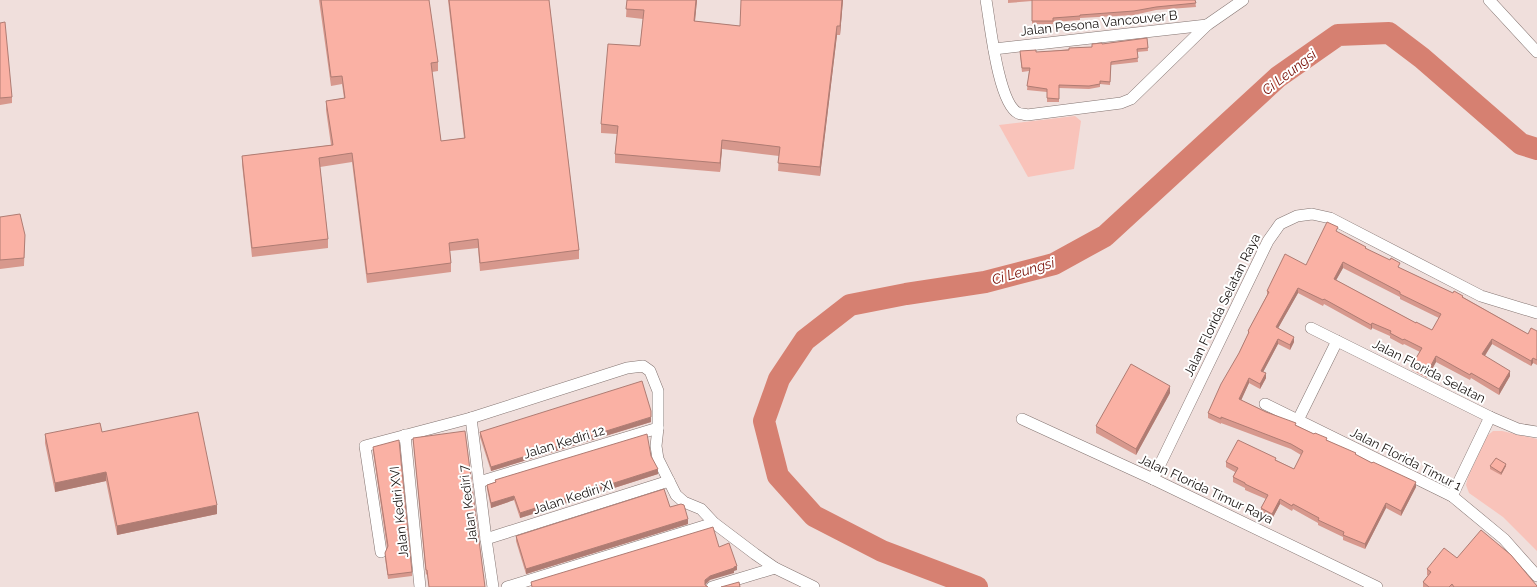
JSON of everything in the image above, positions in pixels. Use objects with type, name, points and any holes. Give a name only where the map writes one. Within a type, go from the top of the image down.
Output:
[{"type":"street","name":"Jalan Pesona Vancouver B","points":[[986,0],[1000,80],[1009,103],[1017,113],[1027,115],[1121,103],[1131,99],[1207,25],[1243,0]]},
{"type":"street","points":[[1489,0],[1537,52]]},
{"type":"street","name":"Jalan Pesona Vancouver B","points":[[994,49],[1207,25]]},
{"type":"street","name":"Jalan Florida Selatan Raya","points":[[1153,479],[1268,241],[1280,224],[1296,216],[1312,214],[1330,218],[1481,296],[1537,314]]},
{"type":"street","name":"Jalan Florida Selatan","points":[[1311,328],[1490,417],[1518,429],[1537,432]]},
{"type":"street","points":[[1298,420],[1337,341]]},
{"type":"street","points":[[381,552],[365,446],[471,418],[627,368],[643,366],[650,371],[658,391],[658,428],[656,446],[658,459],[676,495],[684,502],[701,509],[714,523],[775,568],[814,587]]},
{"type":"street","name":"Jalan Florida Timur 1","points":[[1265,404],[1452,496],[1504,539],[1537,576]]},
{"type":"street","points":[[1452,496],[1490,417]]},
{"type":"street","name":"Jalan Kediri 7","points":[[471,418],[486,539],[494,587]]},
{"type":"street","name":"Jalan Florida Timur Raya","points":[[1022,419],[1153,479],[1377,587]]},
{"type":"street","name":"Jalan Kediri 12","points":[[479,482],[658,428]]},
{"type":"street","name":"Jalan Kediri XVI","points":[[405,435],[420,587]]},
{"type":"street","name":"Jalan Kediri XI","points":[[486,539],[670,481]]},
{"type":"street","points":[[507,587],[714,523]]},
{"type":"street","points":[[712,587],[775,568]]},
{"type":"shaded area","points":[[1075,116],[1081,121],[1074,169],[1028,177],[999,125]]},
{"type":"shaded area","points":[[1493,431],[1502,431],[1537,439],[1537,551],[1503,517],[1469,493],[1466,485],[1468,477],[1487,436]]},
{"type":"building","points":[[321,0],[429,0],[438,62],[431,63],[441,141],[465,138],[449,0],[549,0],[579,250],[480,263],[478,239],[449,243],[451,263],[367,274],[352,153],[319,158],[328,239],[252,248],[242,156],[333,145],[326,101],[345,98],[342,76],[331,77]]},
{"type":"building","points":[[627,0],[696,0],[694,21],[740,26],[741,0],[842,0],[840,26],[837,26],[820,167],[778,163],[780,147],[722,140],[720,163],[615,154],[618,126],[601,124],[608,44],[640,46],[644,10],[626,9]]},
{"type":"building","points":[[1032,0],[1195,0],[1196,3],[1134,11],[1053,18],[1053,21],[1032,21]]},
{"type":"building","points":[[5,22],[12,97],[0,98],[0,23]]},
{"type":"building","points":[[1147,38],[1148,48],[1137,49],[1138,58],[1111,62],[1110,82],[1100,81],[1100,84],[1089,86],[1059,85],[1059,99],[1047,98],[1047,89],[1027,86],[1030,68],[1022,68],[1020,51],[1036,50],[1036,52],[1069,50],[1069,48],[1092,47],[1092,44]]},
{"type":"building","points":[[20,214],[25,235],[24,258],[0,260],[0,217]]},
{"type":"building","points":[[1327,222],[1338,227],[1336,231],[1366,247],[1365,248],[1400,263],[1398,267],[1453,293],[1454,291],[1528,334],[1531,328],[1537,331],[1537,360],[1533,358],[1531,361],[1492,339],[1482,354],[1510,371],[1499,389],[1436,356],[1427,373],[1412,365],[1422,348],[1390,333],[1391,331],[1372,323],[1371,325],[1324,299],[1323,300],[1298,288],[1276,327],[1294,337],[1290,345],[1278,339],[1261,371],[1266,373],[1260,384],[1249,378],[1239,399],[1266,412],[1296,423],[1295,425],[1327,438],[1326,440],[1356,453],[1355,454],[1372,463],[1373,462],[1416,482],[1401,511],[1386,503],[1365,544],[1343,535],[1344,532],[1318,520],[1319,518],[1293,504],[1292,506],[1280,499],[1272,514],[1261,508],[1268,495],[1233,477],[1238,468],[1226,462],[1238,440],[1276,458],[1275,460],[1294,469],[1303,451],[1291,444],[1208,413],[1221,384],[1239,353],[1249,332],[1248,331],[1269,292],[1267,291],[1285,254],[1306,265]],"holes":[[[1343,262],[1400,292],[1400,294],[1441,314],[1432,330],[1334,279]]]},
{"type":"building","points":[[1131,364],[1170,386],[1136,449],[1096,426]]},
{"type":"building","points":[[642,381],[651,411],[651,417],[491,467],[480,432]]},
{"type":"building","points":[[198,412],[217,505],[117,526],[106,472],[55,483],[45,434],[100,423],[102,432]]},
{"type":"building","points":[[465,431],[485,587],[429,587],[413,438]]},
{"type":"building","points":[[647,434],[651,456],[658,469],[520,513],[514,496],[491,503],[487,485],[496,482],[495,480]]},
{"type":"building","points":[[399,440],[412,572],[388,575],[385,553],[388,546],[373,447]]},
{"type":"building","points":[[1496,458],[1506,464],[1501,473],[1490,466]]},
{"type":"building","points":[[664,489],[670,507],[681,504],[684,505],[688,519],[526,569],[516,536]]},
{"type":"building","points":[[713,527],[719,547],[729,543],[737,566],[710,576],[705,580],[705,585],[708,587],[532,587],[531,582]]},
{"type":"building","points":[[1481,530],[1511,555],[1537,587],[1454,587],[1452,584],[1449,587],[1429,587],[1423,582],[1431,572],[1427,569],[1444,548],[1457,558]]},
{"type":"building","points":[[739,582],[740,587],[721,587]]},
{"type":"waterway","name":"Ci Leungsi","points":[[977,587],[882,551],[814,516],[778,476],[764,421],[779,379],[805,340],[850,305],[906,294],[985,282],[1054,264],[1105,236],[1278,77],[1338,35],[1389,33],[1422,58],[1521,144],[1537,149]]}]
